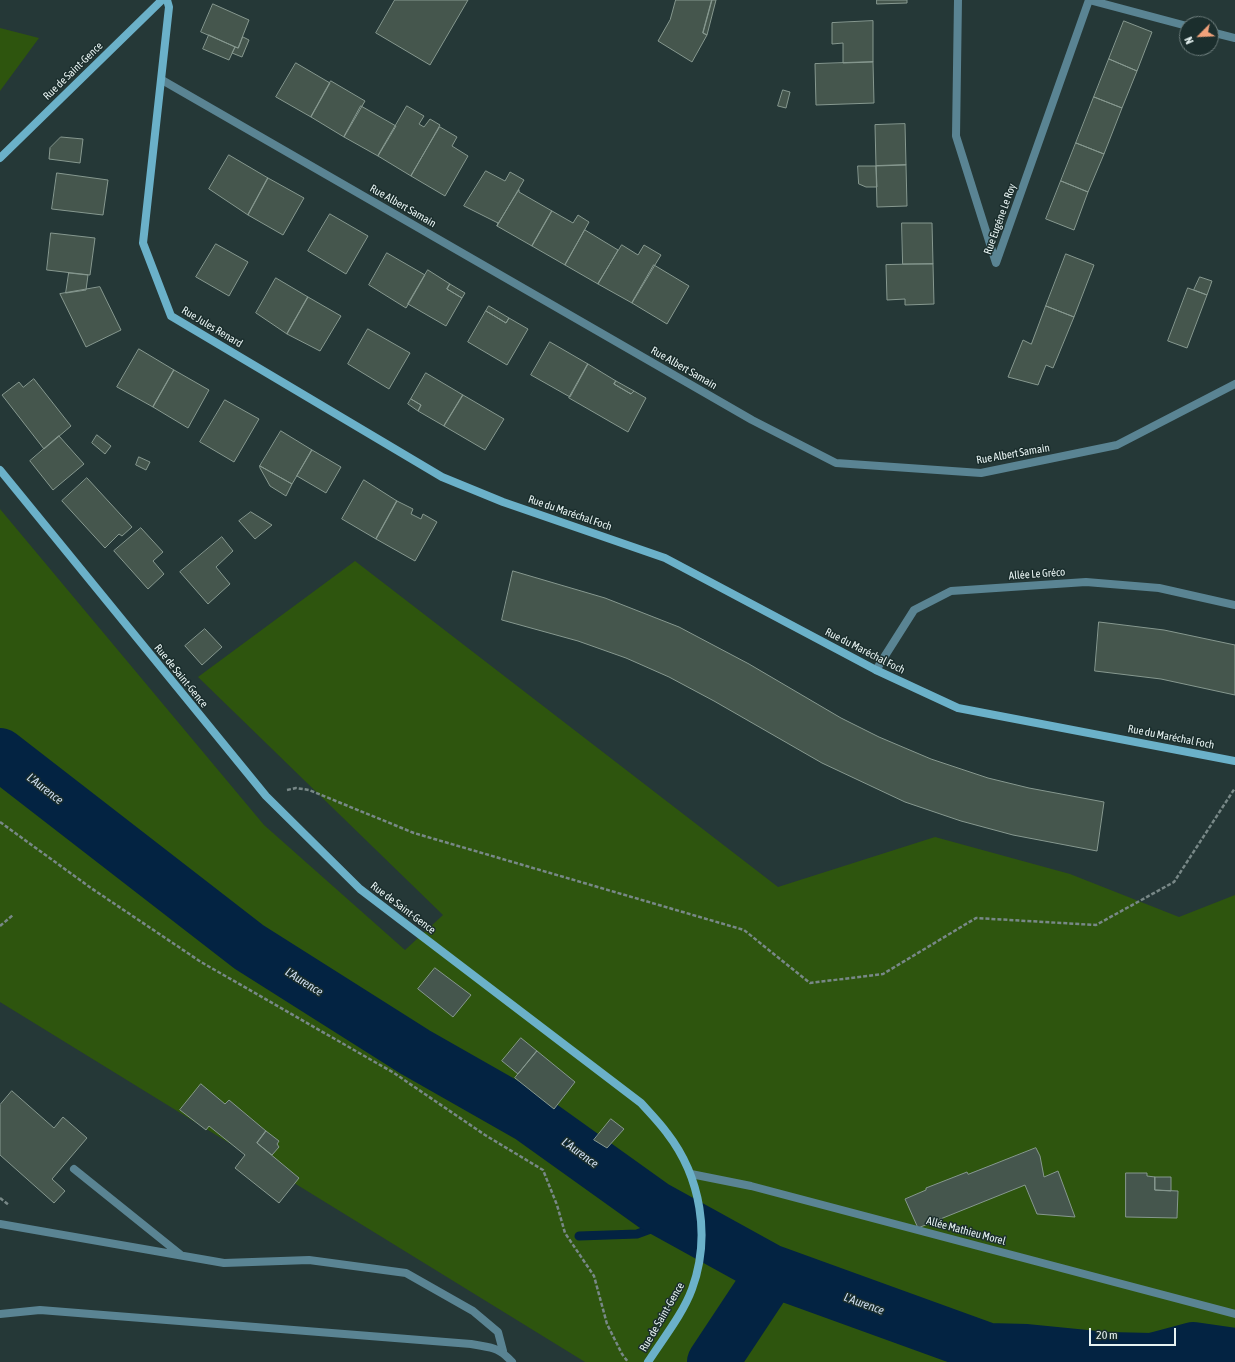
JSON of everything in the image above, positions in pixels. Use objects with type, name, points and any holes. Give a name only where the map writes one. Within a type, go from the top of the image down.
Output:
[{"type":"street","name":"Rue de Saint-Gence","points":[[0,158],[162,0]]},
{"type":"street","name":"Rue Jules Renard","points":[[168,0],[169,7],[162,80],[143,243],[171,316],[442,476],[503,502]]},
{"type":"street","name":"Rue Eugéne Le Roy","points":[[958,0],[956,136],[996,263],[1089,0],[1179,24]]},
{"type":"street","points":[[1219,34],[1235,38]]},
{"type":"street","name":"Rue Albert Samain","points":[[162,80],[752,420],[836,463],[981,473],[1116,445],[1235,384]]},
{"type":"street","name":"Rue de Saint-Gence","points":[[0,470],[266,796],[360,889],[641,1103],[667,1133],[679,1151],[691,1174],[699,1206],[703,1236],[700,1261],[692,1290],[673,1324],[648,1362]]},
{"type":"street","name":"Rue du Maréchal Foch","points":[[503,502],[665,558],[876,670],[958,708],[1235,761]]},
{"type":"street","name":"Allée Le Gréco","points":[[876,670],[914,610],[951,591],[1086,582],[1159,588],[1235,605]]},
{"type":"street","points":[[74,1169],[182,1256]]},
{"type":"street","name":"Allée Mathieu Morel","points":[[691,1174],[751,1186],[1235,1314]]},
{"type":"street","points":[[0,1224],[224,1263],[309,1260],[406,1273],[478,1315],[498,1332],[503,1352]]},
{"type":"street","points":[[0,1314],[40,1310],[234,1324],[471,1344],[494,1348],[503,1352],[512,1362]]},
{"type":"path","points":[[266,796],[296,788],[309,790],[414,833],[744,930],[810,984],[883,974],[976,918],[1096,925],[1174,882],[1235,788]]},
{"type":"path","points":[[0,822],[91,888],[201,962],[394,1074],[485,1135],[544,1170],[566,1233],[594,1276],[607,1324],[622,1354],[628,1362]]},
{"type":"path","points":[[0,926],[13,915]]},
{"type":"green space","points":[[0,28],[39,38],[0,91]]},
{"type":"green space","points":[[0,509],[264,825],[405,950],[443,915],[198,677],[355,561],[778,887],[935,837],[1070,874],[1179,917],[1235,895],[1235,1362],[585,1362],[0,1002]]},
{"type":"building","points":[[395,0],[468,0],[430,65],[376,33]]},
{"type":"building","points":[[676,0],[712,0],[703,33],[707,35],[692,62],[658,41],[670,20]]},
{"type":"building","points":[[712,0],[716,0],[707,35],[703,33]]},
{"type":"building","points":[[877,0],[907,0],[907,3],[877,4]]},
{"type":"building","points":[[213,4],[249,20],[238,48],[201,32]]},
{"type":"building","points":[[873,21],[873,62],[843,63],[843,43],[832,44],[832,23]]},
{"type":"building","points":[[1124,21],[1152,32],[1137,71],[1109,59]]},
{"type":"building","points":[[209,35],[235,47],[229,60],[203,49]]},
{"type":"building","points":[[243,37],[249,40],[242,57],[232,53],[235,47],[238,48]]},
{"type":"building","points":[[1109,59],[1137,71],[1122,108],[1094,97]]},
{"type":"building","points":[[873,62],[874,103],[816,105],[815,64]]},
{"type":"building","points":[[296,63],[330,83],[311,117],[276,97]]},
{"type":"building","points":[[331,81],[365,101],[344,137],[311,117]]},
{"type":"building","points":[[783,90],[790,92],[786,108],[778,106]]},
{"type":"building","points":[[1094,97],[1122,108],[1104,154],[1076,143]]},
{"type":"building","points":[[361,106],[396,126],[378,156],[344,137]]},
{"type":"building","points":[[407,106],[424,116],[419,124],[424,127],[430,119],[440,125],[411,176],[378,156]]},
{"type":"building","points":[[905,124],[906,165],[876,166],[875,125]]},
{"type":"building","points":[[440,127],[457,137],[452,146],[468,156],[445,196],[411,176]]},
{"type":"building","points":[[61,137],[83,139],[80,163],[49,159],[50,148]]},
{"type":"building","points":[[1076,143],[1104,154],[1088,192],[1061,181]]},
{"type":"building","points":[[229,155],[268,178],[248,215],[209,189]]},
{"type":"building","points":[[906,165],[907,206],[877,207],[876,166]]},
{"type":"building","points":[[858,166],[876,166],[877,187],[866,187],[859,184]]},
{"type":"building","points":[[486,171],[505,181],[510,172],[524,180],[497,226],[498,223],[464,206]]},
{"type":"building","points":[[57,173],[108,180],[103,215],[52,209]]},
{"type":"building","points":[[268,178],[304,198],[283,235],[248,215]]},
{"type":"building","points":[[1061,181],[1088,192],[1074,230],[1046,219]]},
{"type":"building","points":[[519,190],[519,192],[552,211],[532,246],[497,226]]},
{"type":"building","points":[[552,211],[573,223],[578,215],[589,222],[565,265],[532,246]]},
{"type":"building","points":[[330,214],[368,236],[346,274],[308,251]]},
{"type":"building","points":[[902,223],[932,223],[933,264],[903,264]]},
{"type":"building","points":[[585,230],[618,250],[598,284],[565,265]]},
{"type":"building","points":[[51,233],[95,238],[90,275],[47,270]]},
{"type":"building","points":[[216,244],[248,262],[229,296],[196,277]]},
{"type":"building","points":[[622,245],[638,255],[644,245],[661,255],[632,303],[598,284]]},
{"type":"building","points":[[387,253],[425,275],[406,308],[369,285]]},
{"type":"building","points":[[1066,254],[1094,265],[1074,317],[1046,306]]},
{"type":"building","points":[[933,264],[934,304],[905,305],[905,299],[887,300],[886,265]]},
{"type":"building","points":[[654,265],[689,286],[667,324],[632,303]]},
{"type":"building","points":[[428,270],[450,284],[447,289],[462,298],[446,326],[408,304]]},
{"type":"building","points":[[69,273],[88,275],[86,290],[66,293]]},
{"type":"building","points":[[1200,277],[1212,281],[1207,295],[1194,290]]},
{"type":"building","points":[[276,278],[308,297],[287,334],[256,313]]},
{"type":"building","points":[[450,284],[465,293],[462,298],[447,289]]},
{"type":"building","points":[[100,287],[121,330],[86,347],[60,294]]},
{"type":"building","points":[[1188,288],[1207,295],[1187,348],[1168,341]]},
{"type":"building","points":[[308,297],[341,316],[320,351],[287,334]]},
{"type":"building","points":[[489,306],[509,318],[506,323],[486,311]]},
{"type":"building","points":[[1046,306],[1074,317],[1053,368],[1046,365],[1038,385],[1008,377],[1023,340],[1031,344]]},
{"type":"building","points":[[486,311],[506,323],[509,318],[528,329],[507,365],[468,342]]},
{"type":"building","points":[[368,329],[410,353],[389,389],[348,364]]},
{"type":"building","points":[[550,342],[588,364],[570,397],[531,375]]},
{"type":"building","points":[[139,349],[174,370],[153,407],[117,387]]},
{"type":"building","points":[[588,364],[616,381],[614,384],[631,394],[634,391],[646,398],[628,432],[569,398]]},
{"type":"building","points":[[174,370],[209,390],[188,428],[153,407]]},
{"type":"building","points":[[426,373],[463,395],[444,426],[418,411],[421,405],[411,399]]},
{"type":"building","points":[[34,379],[71,426],[44,449],[2,395],[19,382],[23,387]]},
{"type":"building","points":[[616,381],[634,391],[631,394],[614,384]]},
{"type":"building","points":[[463,395],[504,419],[485,450],[444,426]]},
{"type":"building","points":[[411,399],[421,405],[418,411],[408,404]]},
{"type":"building","points":[[225,400],[259,419],[234,462],[200,442]]},
{"type":"building","points":[[281,431],[312,450],[292,484],[260,466]]},
{"type":"building","points":[[97,435],[111,446],[105,454],[92,443]]},
{"type":"building","points":[[59,436],[84,464],[53,490],[30,461]]},
{"type":"building","points":[[312,450],[341,467],[326,493],[297,476]]},
{"type":"building","points":[[139,457],[150,462],[146,470],[136,465]]},
{"type":"building","points":[[260,466],[292,484],[286,496],[270,486]]},
{"type":"building","points":[[87,478],[132,527],[122,536],[119,534],[105,548],[62,501]]},
{"type":"building","points":[[364,480],[397,501],[376,539],[342,519]]},
{"type":"building","points":[[397,501],[413,509],[411,514],[421,519],[423,514],[437,522],[415,561],[376,539]]},
{"type":"building","points":[[251,512],[272,525],[255,539],[239,521]]},
{"type":"building","points":[[141,528],[163,552],[153,561],[164,574],[148,589],[114,551]]},
{"type":"building","points":[[222,537],[233,551],[216,567],[230,584],[208,604],[180,572]]},
{"type":"building","points":[[513,571],[605,598],[679,627],[749,664],[841,718],[879,737],[931,759],[988,778],[1029,788],[1104,802],[1097,851],[1013,835],[961,821],[905,802],[822,763],[669,677],[626,658],[578,641],[502,620]]},
{"type":"building","points":[[1099,622],[1164,630],[1235,645],[1235,695],[1161,679],[1095,671]]},
{"type":"building","points":[[205,629],[222,647],[202,665],[185,646]]},
{"type":"building","points":[[435,968],[471,995],[453,1017],[418,989]]},
{"type":"building","points":[[521,1038],[537,1051],[518,1074],[502,1061]]},
{"type":"building","points":[[537,1051],[575,1082],[554,1109],[515,1078]]},
{"type":"building","points":[[201,1084],[225,1104],[229,1100],[266,1131],[257,1143],[299,1178],[279,1203],[235,1168],[245,1155],[209,1126],[206,1130],[180,1110]]},
{"type":"building","points":[[12,1091],[54,1128],[63,1117],[87,1138],[52,1179],[65,1191],[54,1203],[0,1155],[0,1105]]},
{"type":"building","points":[[611,1119],[624,1129],[607,1148],[594,1140]]},
{"type":"building","points":[[266,1131],[279,1141],[277,1144],[279,1147],[272,1155],[257,1143]]},
{"type":"building","points":[[1036,1148],[1040,1156],[1044,1177],[1058,1171],[1075,1217],[1037,1214],[1025,1185],[918,1228],[905,1199],[926,1190],[926,1188],[967,1172],[968,1174]]},
{"type":"building","points":[[1126,1173],[1147,1173],[1147,1176],[1155,1177],[1155,1190],[1178,1191],[1177,1218],[1126,1217]]},
{"type":"building","points":[[1155,1177],[1171,1177],[1171,1191],[1155,1190]]},
{"type":"waterway","name":"L'Aurence","points":[[0,754],[249,947],[415,1052],[531,1118],[654,1206],[770,1270],[988,1349],[1027,1350],[1108,1358],[1152,1359],[1193,1348],[1235,1354]]},
{"type":"waterway","points":[[579,1236],[637,1234],[678,1219]]},
{"type":"waterway","points":[[713,1362],[762,1288],[770,1270]]}]
